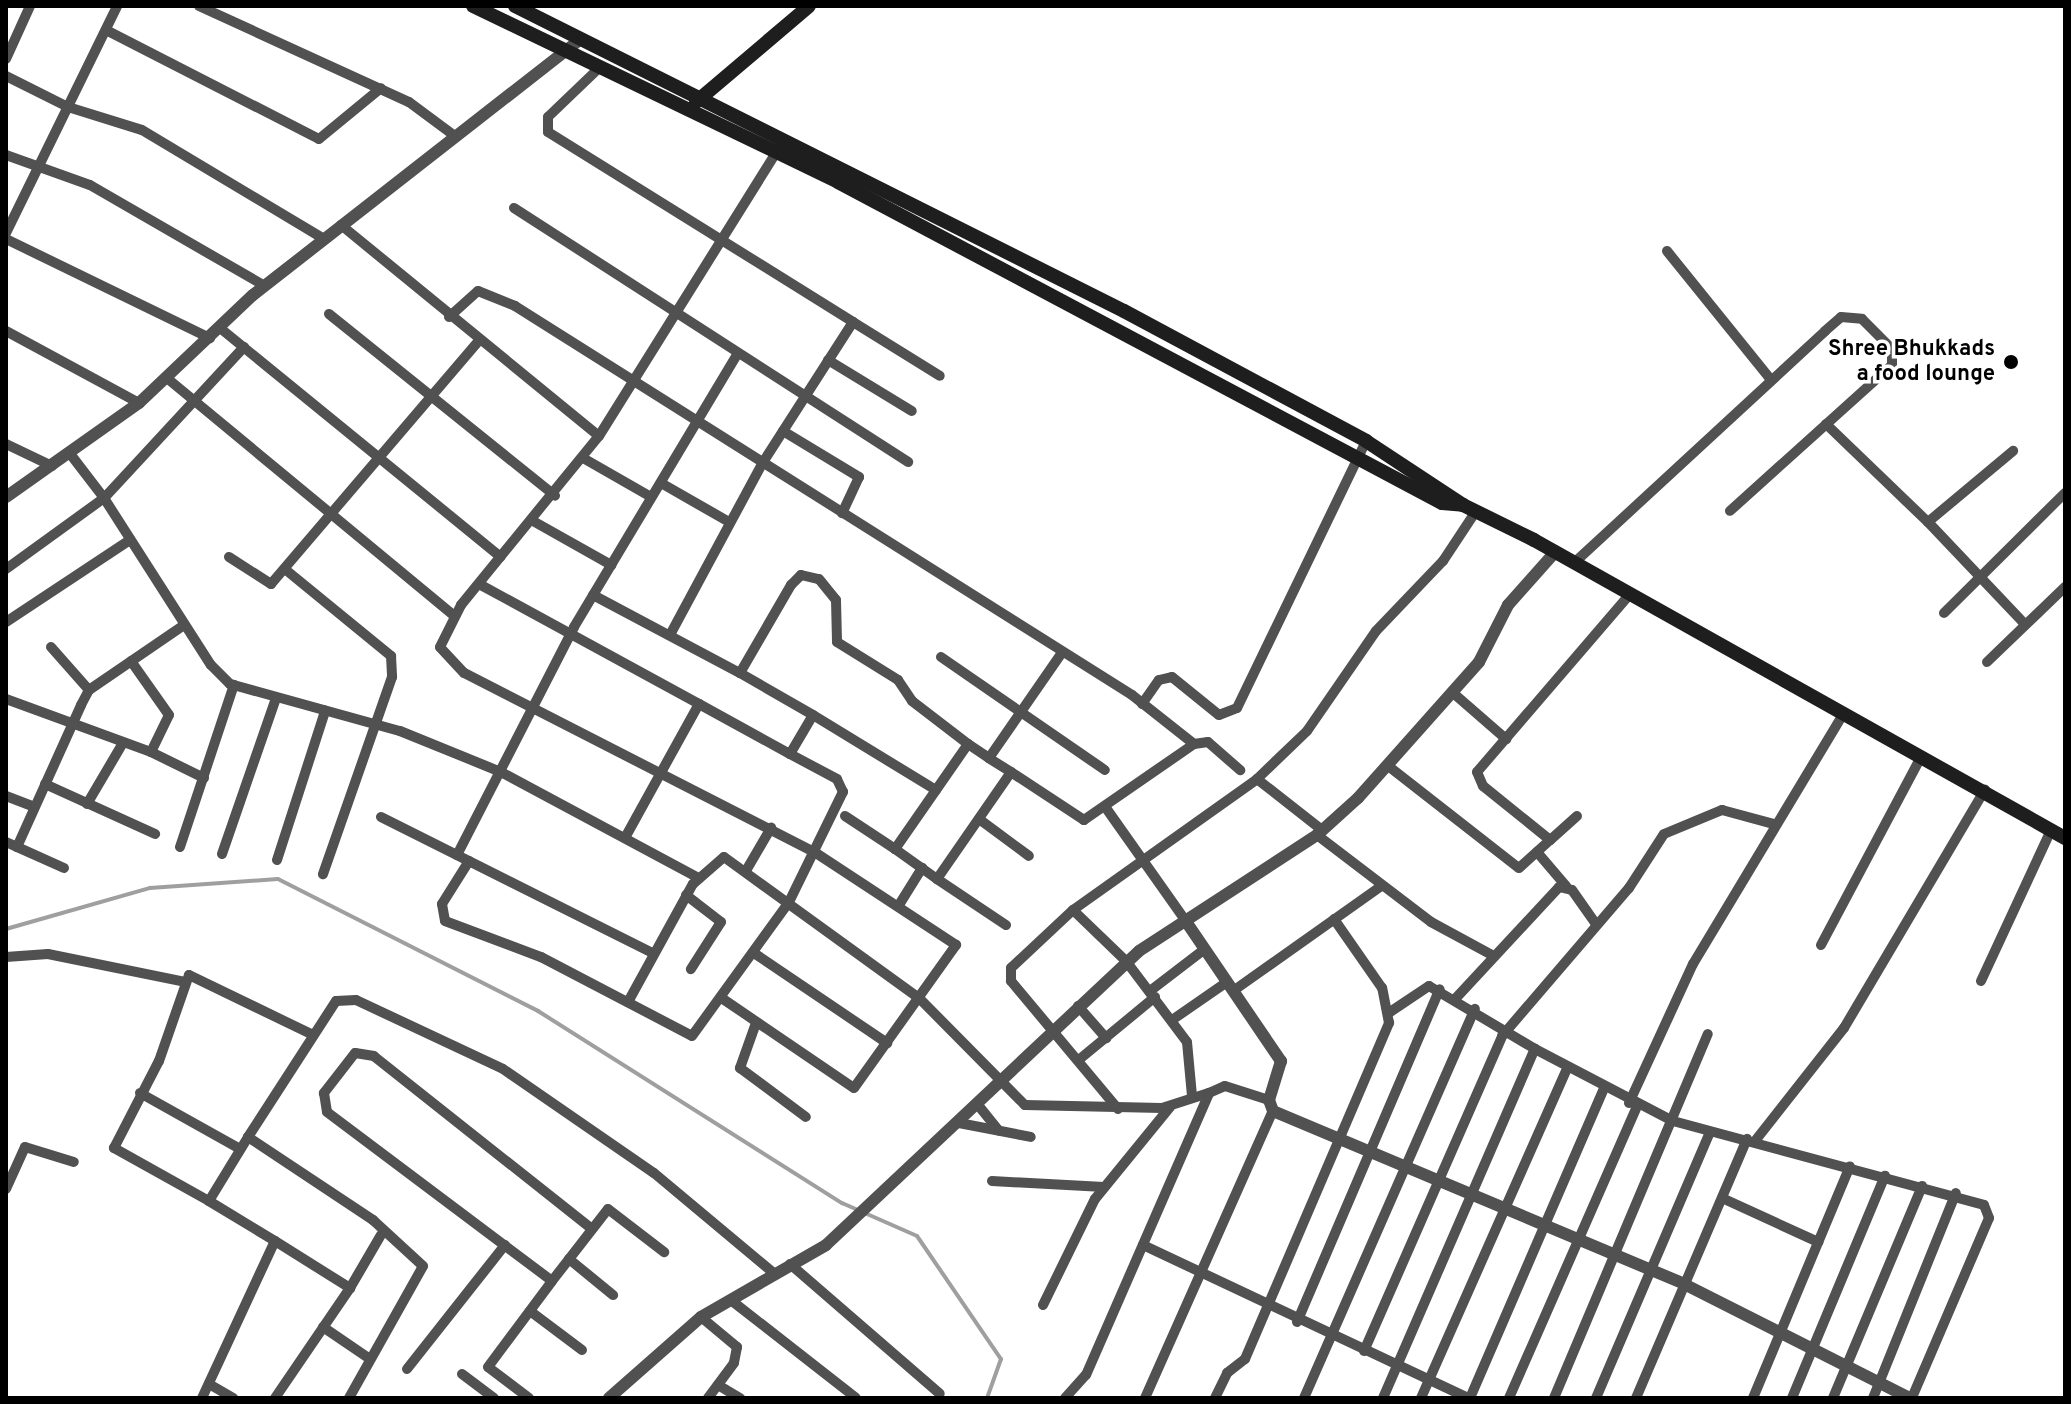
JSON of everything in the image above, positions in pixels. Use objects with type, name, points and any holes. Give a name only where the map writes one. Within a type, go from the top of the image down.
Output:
[{"type":"main road","points":[[473,6],[598,69],[777,151],[1359,455],[1442,503],[1470,508]]},
{"type":"main road","points":[[515,6],[579,40],[785,137],[1366,441],[1470,508],[1575,562],[1920,759],[1985,790],[2065,838]]},
{"type":"main road","points":[[686,109],[809,6]]},
{"type":"street","points":[[6,59],[30,6]]},
{"type":"street","points":[[117,6],[6,236],[210,338]]},
{"type":"street","points":[[199,6],[381,88],[455,136]]},
{"type":"street","points":[[106,30],[319,139],[381,88]]},
{"type":"street","points":[[6,497],[71,455],[139,403],[265,286],[579,40]]},
{"type":"street","points":[[598,69],[544,128],[722,243],[940,376]]},
{"type":"street","points":[[6,76],[68,107],[142,130],[324,239]]},
{"type":"street","points":[[723,999],[848,1088],[887,1043],[956,945],[816,853],[665,771],[535,708],[443,658],[442,636],[453,615],[555,496],[599,436],[678,315],[785,137]]},
{"type":"street","points":[[6,155],[90,185],[265,286]]},
{"type":"street","points":[[514,208],[908,462]]},
{"type":"street","points":[[341,225],[478,342],[599,436]]},
{"type":"street","points":[[1667,251],[1771,380]]},
{"type":"street","points":[[449,317],[470,293],[493,295],[1142,704],[1194,744]]},
{"type":"street","points":[[329,314],[555,496]]},
{"type":"street","points":[[1575,562],[1841,317],[1862,319],[1895,357],[1730,511]]},
{"type":"street","points":[[670,635],[762,464],[853,322]]},
{"type":"street","points":[[220,328],[501,557]]},
{"type":"street","points":[[6,331],[139,403]]},
{"type":"street","points":[[229,557],[265,585],[286,570],[382,460],[478,342]]},
{"type":"street","points":[[6,569],[104,498],[200,402],[244,347]]},
{"type":"street","points":[[457,855],[571,634],[738,353]]},
{"type":"street","points":[[828,360],[912,411]]},
{"type":"street","points":[[168,379],[200,402],[453,615]]},
{"type":"street","points":[[1826,424],[1928,522],[2024,623]]},
{"type":"street","points":[[783,431],[859,477],[842,513]]},
{"type":"street","points":[[1142,704],[1159,680],[1172,677],[1219,715],[1237,708],[1366,441]]},
{"type":"street","points":[[6,444],[52,466]]},
{"type":"street","points":[[1928,522],[2013,451]]},
{"type":"street","points":[[71,455],[104,498],[184,625],[234,685],[373,724],[501,772],[626,836],[699,878]]},
{"type":"street","points":[[583,458],[651,497]]},
{"type":"street","points":[[661,483],[729,522]]},
{"type":"street","points":[[1944,613],[2065,493]]},
{"type":"street","points":[[1118,1109],[1081,1058],[1009,975],[1073,910],[1257,779],[1307,731],[1376,631],[1443,561],[1470,508]]},
{"type":"street","points":[[533,521],[611,565]]},
{"type":"street","points":[[6,622],[130,540]]},
{"type":"street","points":[[609,1398],[701,1317],[826,1245],[927,1155],[1126,961],[1319,832],[1387,765],[1479,662],[1508,605],[1555,552]]},
{"type":"street","points":[[286,570],[391,656],[392,677],[323,874]]},
{"type":"street","points":[[740,673],[783,595],[809,575],[836,600],[837,642],[898,680],[912,701],[1074,818],[1106,808],[1194,744],[1208,742],[1240,770]]},
{"type":"street","points":[[469,861],[442,904],[445,921],[541,957],[692,1036],[723,999],[789,902],[816,853],[843,792],[837,779],[479,584]]},
{"type":"street","points":[[1987,662],[2024,623],[2065,587]]},
{"type":"street","points":[[1550,840],[1479,779],[1506,739],[1630,594]]},
{"type":"street","points":[[593,595],[740,673],[936,790]]},
{"type":"street","points":[[17,847],[89,690],[184,625]]},
{"type":"street","points":[[51,647],[89,690]]},
{"type":"street","points":[[989,758],[1061,654]]},
{"type":"street","points":[[941,657],[1105,770]]},
{"type":"street","points":[[131,661],[169,715],[151,752]]},
{"type":"street","points":[[180,847],[234,685]]},
{"type":"street","points":[[1452,692],[1506,739]]},
{"type":"street","points":[[222,854],[276,698]]},
{"type":"street","points":[[6,699],[151,752],[204,778]]},
{"type":"street","points":[[626,836],[665,771],[699,704]]},
{"type":"street","points":[[277,860],[325,711]]},
{"type":"street","points":[[1509,1398],[1578,1243],[1693,964],[1774,824],[1843,714]]},
{"type":"street","points":[[790,754],[813,715]]},
{"type":"street","points":[[87,804],[123,743]]},
{"type":"street","points":[[895,849],[968,744]]},
{"type":"street","points":[[1821,945],[1920,759]]},
{"type":"street","points":[[1387,765],[1519,868],[1577,816]]},
{"type":"street","points":[[937,879],[1011,772]]},
{"type":"street","points":[[1257,779],[1380,887],[1492,955]]},
{"type":"street","points":[[45,784],[155,834]]},
{"type":"street","points":[[1636,1398],[1722,1198],[1751,1140],[1844,1028],[1985,790]]},
{"type":"street","points":[[6,796],[34,807]]},
{"type":"street","points":[[1106,808],[1281,1061],[1271,1106],[1198,1269],[1145,1398]]},
{"type":"street","points":[[1364,1351],[1438,1180],[1508,1030],[1596,924],[1664,834],[1684,821],[1730,810],[1774,824]]},
{"type":"street","points":[[845,816],[1006,925]]},
{"type":"street","points":[[381,817],[653,953]]},
{"type":"street","points":[[979,819],[1029,856]]},
{"type":"street","points":[[747,869],[771,828]]},
{"type":"street","points":[[1981,981],[2051,830]]},
{"type":"street","points":[[6,842],[64,868]]},
{"type":"street","points":[[1537,852],[1596,924]]},
{"type":"street","points":[[628,1002],[686,895],[699,878],[724,857],[747,869],[920,999],[1001,1082],[1035,1109],[1170,1107]]},
{"type":"street","points":[[899,905],[922,868]]},
{"type":"street","points":[[1456,998],[1492,955],[1566,886]]},
{"type":"street","points":[[1172,1020],[1230,986],[1380,887]]},
{"type":"street","points":[[686,895],[721,922],[691,969]]},
{"type":"street","points":[[1073,910],[1126,961],[1172,1020],[1190,1051],[1192,1096]]},
{"type":"street","points":[[1334,919],[1390,1012]]},
{"type":"street","points":[[1081,1058],[1205,949]]},
{"type":"street","points":[[754,953],[887,1043]]},
{"type":"street","points":[[6,957],[48,954],[186,982]]},
{"type":"street","points":[[313,1035],[189,975],[114,1148],[209,1201],[350,1288]]},
{"type":"street","points":[[1043,1305],[1104,1187],[1170,1107],[1192,1096],[1225,1086],[1339,1135],[1371,1149],[1543,1229],[1684,1284],[1848,1363],[1911,1398],[1989,1218],[1984,1205],[1956,1193],[1710,1132],[1633,1105],[1535,1049],[1456,998],[1440,989],[1421,985],[1390,1012],[1339,1135],[1267,1305],[1245,1359],[1227,1373],[1215,1398]]},
{"type":"street","points":[[1297,1322],[1440,989]]},
{"type":"street","points":[[209,1201],[336,1001],[356,1000],[503,1069],[654,1173],[775,1274]]},
{"type":"street","points":[[1078,1006],[1106,1038]]},
{"type":"street","points":[[1304,1398],[1475,1009]]},
{"type":"street","points":[[756,1023],[740,1068],[806,1117]]},
{"type":"street","points":[[1554,1398],[1708,1034]]},
{"type":"street","points":[[1383,1398],[1535,1049]]},
{"type":"street","points":[[552,1281],[327,1112],[324,1093],[355,1053],[374,1056],[592,1229]]},
{"type":"street","points":[[1421,1398],[1567,1068]]},
{"type":"street","points":[[1143,1245],[1198,1269],[1297,1322],[1469,1398],[1603,1090]]},
{"type":"street","points":[[140,1093],[240,1149]]},
{"type":"street","points":[[1065,1398],[1086,1375],[1209,1093]]},
{"type":"street","points":[[978,1105],[999,1131]]},
{"type":"street","points":[[959,1123],[1031,1137]]},
{"type":"street","points":[[1596,1398],[1710,1132]]},
{"type":"street","points":[[248,1137],[373,1220],[381,1235],[423,1266],[349,1398]]},
{"type":"street","points":[[8,1181],[31,1145],[74,1162]]},
{"type":"street","points":[[1753,1398],[1850,1166]]},
{"type":"street","points":[[1792,1398],[1885,1176]]},
{"type":"street","points":[[992,1181],[1104,1187]]},
{"type":"street","points":[[1833,1398],[1922,1186]]},
{"type":"street","points":[[1873,1398],[1956,1193]]},
{"type":"street","points":[[1722,1198],[1818,1242]]},
{"type":"street","points":[[529,1398],[488,1367],[608,1209],[664,1252]]},
{"type":"street","points":[[275,1398],[350,1288],[381,1235]]},
{"type":"street","points":[[202,1398],[275,1241]]},
{"type":"street","points":[[407,1369],[505,1245]]},
{"type":"street","points":[[569,1259],[613,1295]]},
{"type":"street","points":[[794,1262],[940,1394]]},
{"type":"street","points":[[732,1301],[856,1398]]},
{"type":"street","points":[[530,1311],[582,1350]]},
{"type":"street","points":[[701,1317],[737,1347],[708,1398]]},
{"type":"street","points":[[323,1327],[370,1359]]},
{"type":"street","points":[[462,1374],[494,1398]]},
{"type":"street","points":[[209,1384],[233,1398]]},
{"type":"street","points":[[718,1385],[740,1398]]},
{"type":"waterway","points":[[6,929],[150,888],[278,879],[538,1011],[842,1203],[917,1236],[1001,1359],[987,1398]]},
{"type":"place","name":"Shree Bhukkads a food lounge","points":[[2011,362]]}]
